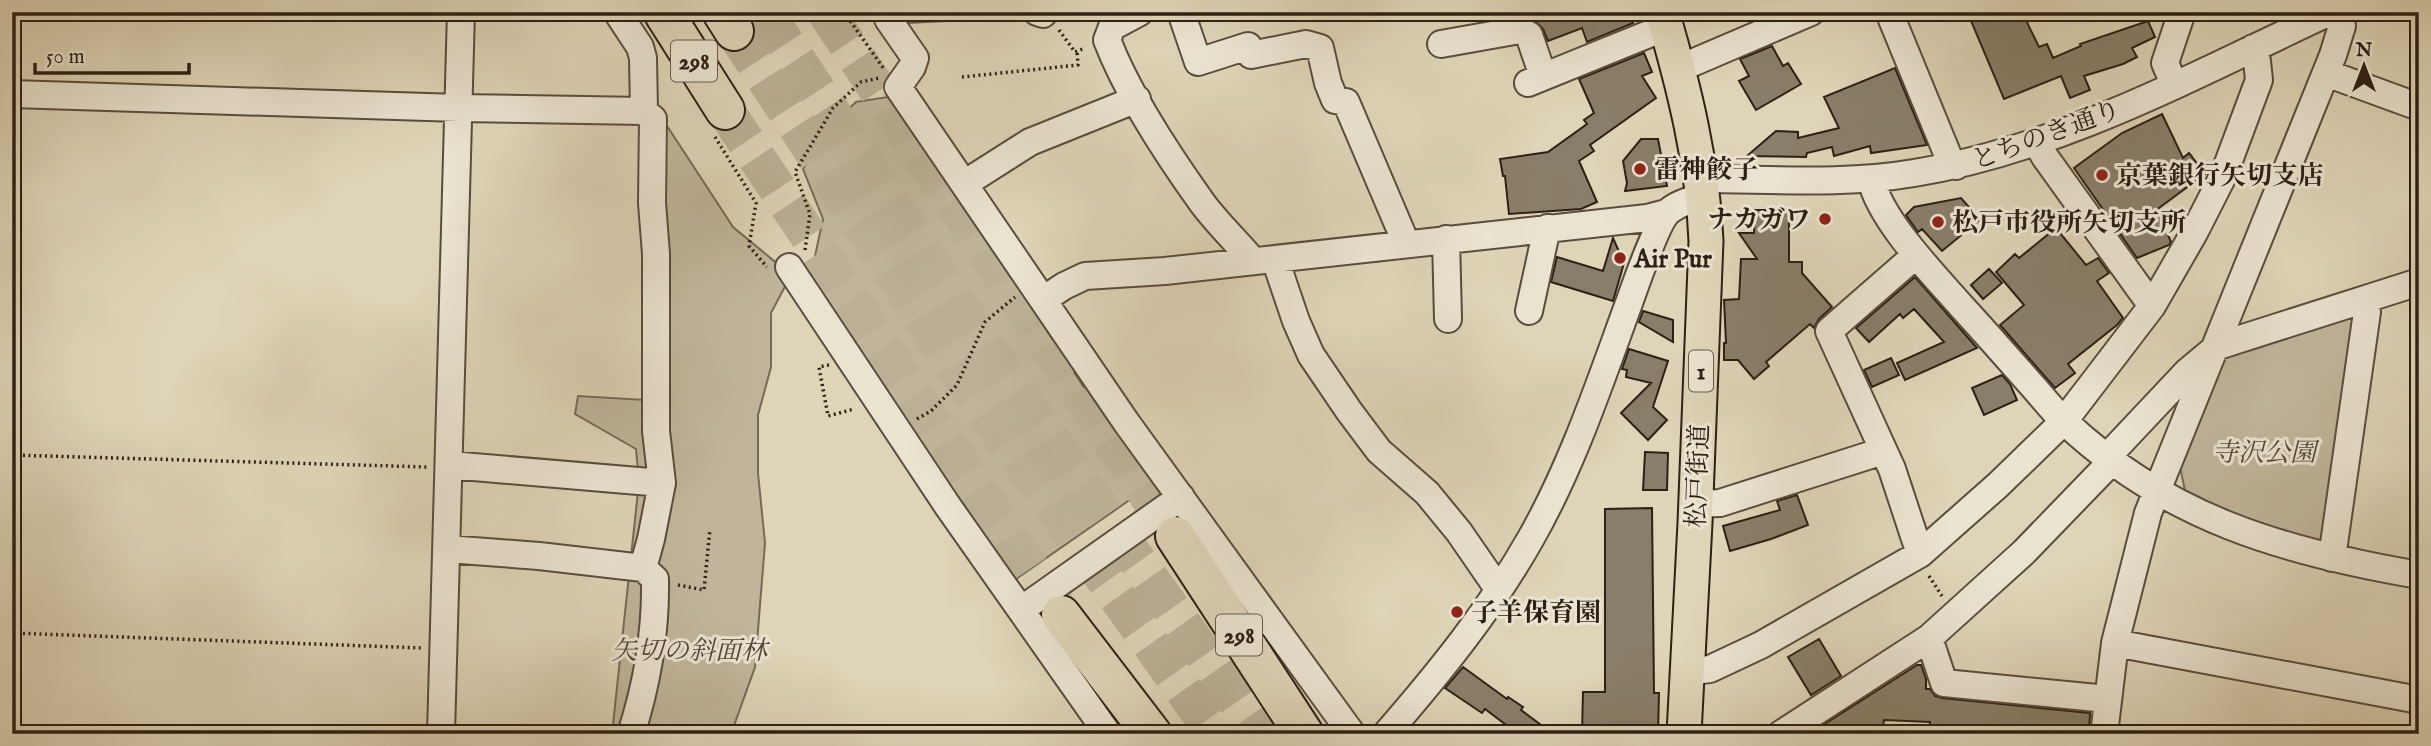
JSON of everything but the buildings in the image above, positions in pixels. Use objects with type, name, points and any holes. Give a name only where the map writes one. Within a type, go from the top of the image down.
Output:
[{"type":"highway","name":"298","points":[[663,12],[719,122]]},
{"type":"highway","name":"298","points":[[1175,536],[1304,734]]},
{"type":"highway","points":[[1061,615],[1152,734]]},
{"type":"main road","name":"松戸街道","points":[[1664,20],[1678,69],[1702,188],[1705,275],[1684,734]]},
{"type":"street","points":[[441,734],[461,12]]},
{"type":"street","points":[[617,12],[640,47],[643,58],[644,111]]},
{"type":"street","points":[[888,12],[888,19],[915,58],[898,87],[1119,411],[1352,734]]},
{"type":"street","points":[[1140,12],[1115,23],[1107,40],[1136,99],[1204,205],[1264,260],[1311,355],[1379,452],[1427,493],[1460,532],[1499,590]]},
{"type":"street","points":[[1181,12],[1198,62],[1248,46],[1251,55],[1306,44],[1320,48],[1335,100],[1346,102],[1406,243]]},
{"type":"street","points":[[1678,69],[1811,12]]},
{"type":"street","points":[[1889,12],[1949,158],[1956,166]]},
{"type":"street","name":"とちのき通り","points":[[1702,188],[1871,179],[1956,166],[2038,143],[2253,48],[2291,21],[2330,12]]},
{"type":"street","points":[[2104,734],[2115,643],[2148,513],[2218,346],[2326,73],[2342,26],[2336,12]]},
{"type":"street","points":[[2174,84],[2165,63],[2179,13]]},
{"type":"street","points":[[1441,44],[1520,30],[1530,35],[1536,80],[1664,20]]},
{"type":"street","points":[[1687,672],[1710,669],[1761,646],[1918,555],[1998,485],[2064,421],[2151,306],[2194,233],[2224,174],[2259,80],[2253,48]]},
{"type":"street","points":[[2326,73],[2419,107]]},
{"type":"street","points":[[12,94],[644,111],[653,119],[656,431],[662,483],[651,539],[649,573],[652,643],[631,734]]},
{"type":"street","points":[[964,184],[1030,142],[1136,99]]},
{"type":"street","points":[[2038,143],[2045,157],[2151,306]]},
{"type":"street","points":[[1871,179],[1874,195],[1916,255],[2064,421],[2110,459],[2157,492],[2251,535],[2332,558],[2419,575]]},
{"type":"street","points":[[1039,293],[1086,276],[1264,260],[1647,218],[1667,213],[1702,188]]},
{"type":"street","points":[[1385,734],[1457,648],[1499,590],[1532,537],[1584,426],[1644,262],[1667,213]]},
{"type":"street","points":[[1529,311],[1547,228]]},
{"type":"street","points":[[1446,239],[1448,319]]},
{"type":"street","points":[[1916,255],[1829,331],[1883,451],[1911,522],[1918,555]]},
{"type":"street","points":[[777,267],[897,430],[1108,734]]},
{"type":"street","points":[[1781,734],[1813,724],[1929,638],[1955,615],[2024,552],[2187,372],[2218,346],[2419,282]]},
{"type":"street","points":[[2332,558],[2367,312],[2364,300]]},
{"type":"street","points":[[1695,504],[1720,503],[1883,451]]},
{"type":"street","points":[[450,465],[662,483]]},
{"type":"street","points":[[1021,610],[1181,497]]},
{"type":"street","points":[[447,549],[539,556],[649,573]]},
{"type":"street","points":[[1929,638],[1944,683],[2107,699]]},
{"type":"street","points":[[2115,643],[2419,700]]},
{"type":"path","points":[[844,12],[880,64]]},
{"type":"path","points":[[962,77],[1078,65],[1077,51],[1056,26],[1040,13]]},
{"type":"path","points":[[1077,51],[1107,40]]},
{"type":"path","points":[[719,122],[756,203],[750,246],[777,267]]},
{"type":"path","points":[[897,430],[931,411],[957,385],[985,322],[1002,305],[1039,293]]},
{"type":"path","points":[[12,455],[426,467],[450,465]]},
{"type":"path","points":[[649,573],[704,590],[710,529]]},
{"type":"path","points":[[1918,555],[1955,615]]},
{"type":"path","points":[[12,633],[442,649]]},
{"type":"green space","points":[[883,12],[1034,12],[1021,17],[890,24]]},
{"type":"green space","points":[[894,96],[1094,403],[1133,450],[1154,483],[1013,581],[810,279],[823,219],[803,169],[830,127],[856,102]]},
{"type":"green space","name":"矢切の斜面林","points":[[658,112],[733,227],[791,275],[771,313],[771,367],[758,415],[758,473],[765,543],[755,667],[731,734],[612,734],[639,482],[636,449],[575,414],[578,396],[662,401]]},
{"type":"green space","name":"寺沢公園","points":[[2359,310],[2327,536],[2319,541],[2241,522],[2186,495],[2180,467],[2226,347]]},
{"type":"tunnel","points":[[765,12],[1003,371],[1260,734]]},
{"type":"tunnel","points":[[826,12],[1175,536]]},
{"type":"tunnel","points":[[734,31],[976,399],[1215,734]]},
{"type":"tunnel","points":[[725,110],[1061,615]]},
{"type":"place","name":"雷神餃子","points":[[1640,169]]},
{"type":"place","name":"京葉銀行矢切支店","points":[[2102,175]]},
{"type":"place","name":"ナカガワ","points":[[1825,219]]},
{"type":"place","name":"松戸市役所矢切支所","points":[[1938,222]]},
{"type":"place","name":"Air Pur","points":[[1620,258]]},
{"type":"place","name":"子羊保育園","points":[[1457,612]]}]
